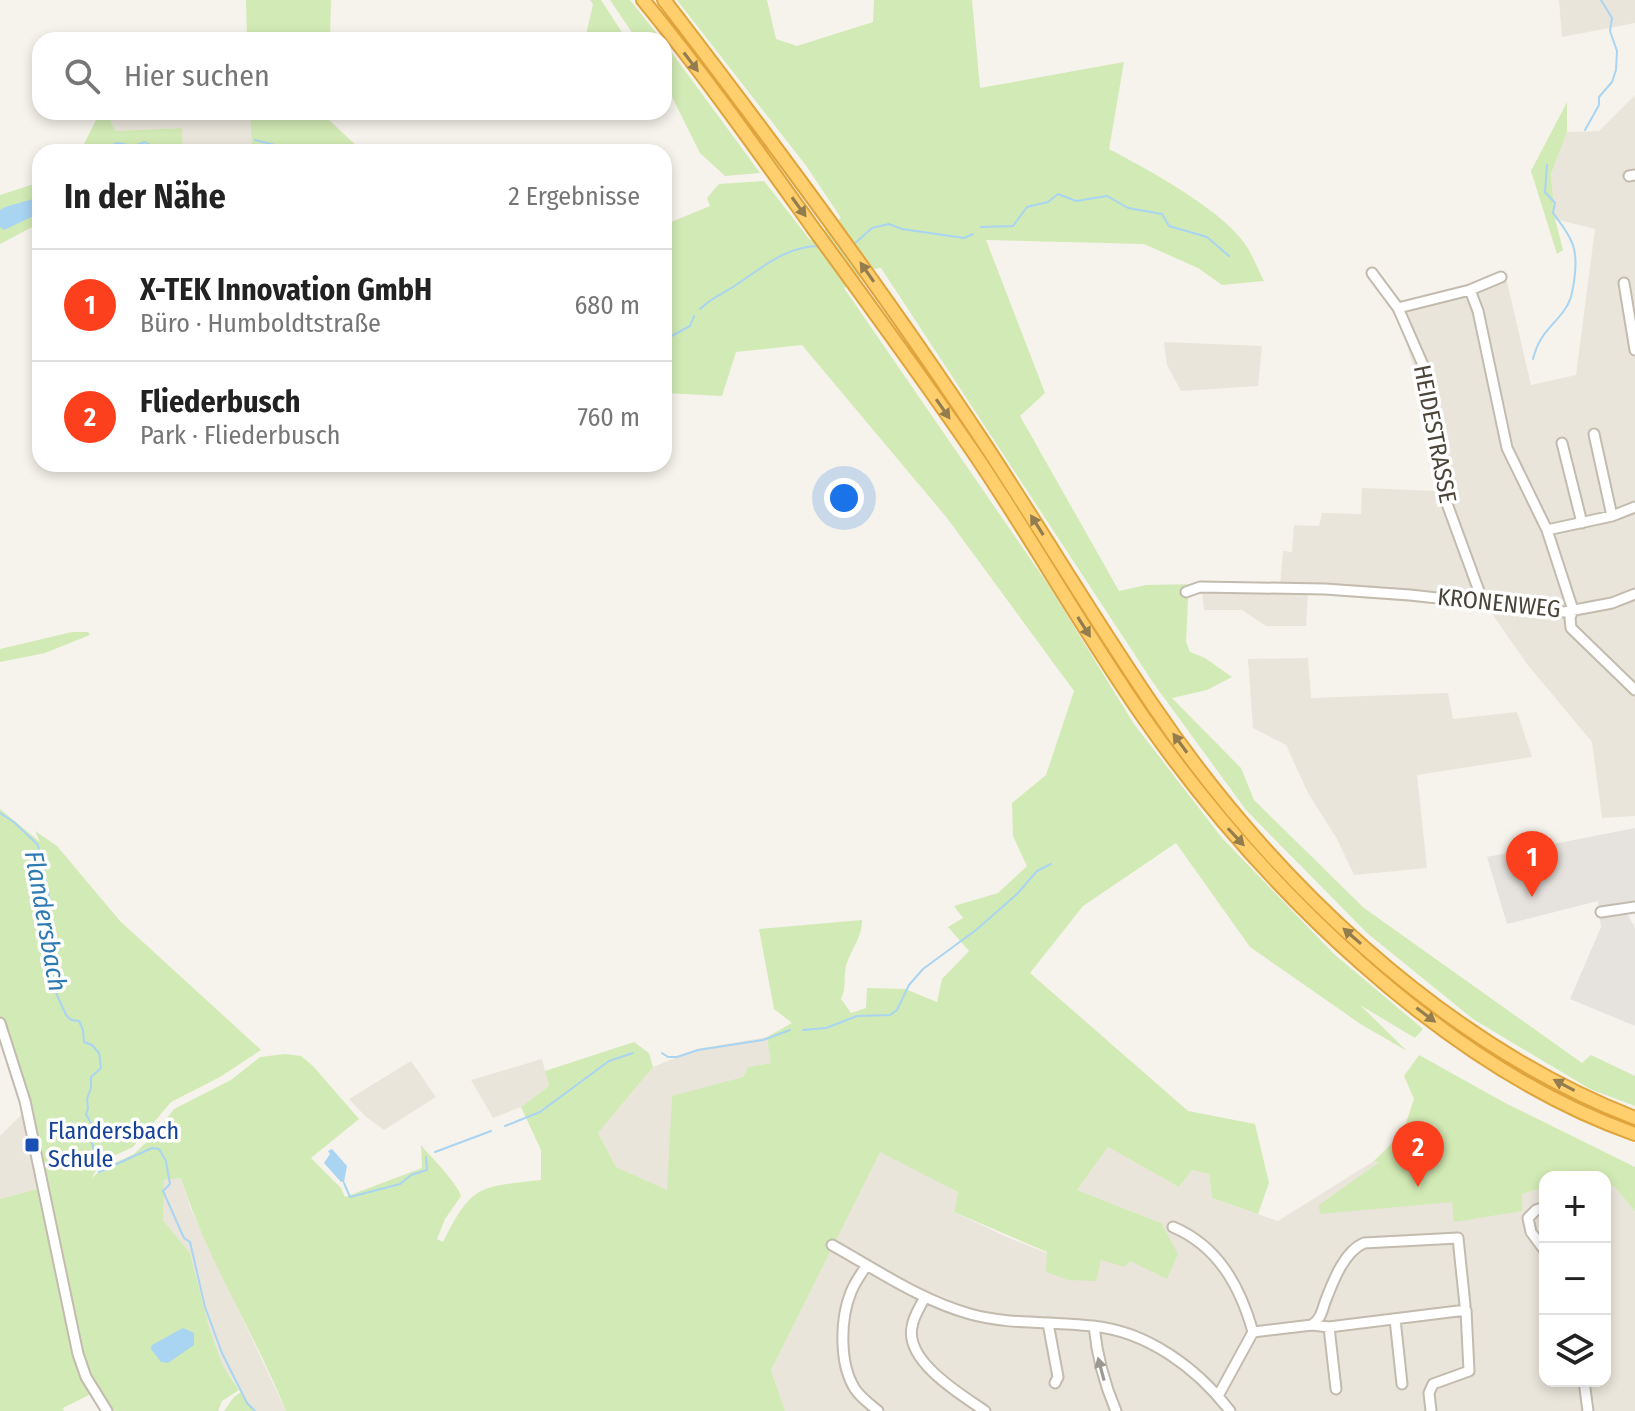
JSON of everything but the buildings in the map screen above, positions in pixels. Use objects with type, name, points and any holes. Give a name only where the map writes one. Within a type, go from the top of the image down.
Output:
[{"type":"highway","points":[[643,0],[667,32]]},
{"type":"highway","points":[[664,0],[767,134],[912,335],[1154,708],[1239,820],[1293,880],[1349,934],[1464,1025],[1523,1064],[1635,1118]]},
{"type":"highway","points":[[672,38],[898,345],[990,478],[1143,717],[1226,827],[1284,890],[1386,985],[1510,1073],[1553,1097],[1635,1134]]},
{"type":"street","name":"HEIDESTRASSE","points":[[1372,273],[1398,308],[1423,365],[1446,501],[1483,602]]},
{"type":"street","points":[[1398,308],[1470,290],[1501,277]]},
{"type":"street","points":[[1624,283],[1635,344]]},
{"type":"street","points":[[1470,290],[1478,311],[1507,448],[1547,530],[1573,610],[1571,628],[1634,687]]},
{"type":"street","points":[[1594,434],[1612,516]]},
{"type":"street","points":[[1562,443],[1582,523]]},
{"type":"street","points":[[1547,530],[1612,516],[1635,507]]},
{"type":"street","name":"KRONENWEG","points":[[1186,592],[1200,587],[1325,589],[1564,612],[1612,603],[1635,594]]},
{"type":"street","points":[[1601,912],[1635,907]]},
{"type":"street","points":[[0,1023],[25,1101],[78,1354],[86,1377],[107,1411]]},
{"type":"street","points":[[1539,1209],[1528,1218],[1531,1232],[1539,1243]]},
{"type":"street","points":[[1173,1227],[1192,1235],[1220,1261],[1241,1300],[1253,1332],[1218,1396]]},
{"type":"street","points":[[1312,1325],[1321,1316],[1327,1296],[1350,1252],[1364,1243],[1458,1238],[1469,1371],[1433,1384],[1429,1393],[1431,1411]]},
{"type":"street","points":[[832,1245],[925,1297],[989,1318],[1094,1326],[1136,1336],[1155,1346],[1218,1396],[1230,1411]]},
{"type":"street","points":[[867,1265],[846,1308],[844,1344],[848,1370],[855,1388],[878,1411]]},
{"type":"street","points":[[925,1297],[911,1329],[913,1348],[926,1364],[985,1411]]},
{"type":"street","points":[[1253,1332],[1312,1325],[1329,1327],[1465,1308]]},
{"type":"street","points":[[1395,1319],[1402,1384]]},
{"type":"street","points":[[1048,1323],[1058,1377],[1055,1383]]},
{"type":"street","points":[[1094,1326],[1103,1378],[1116,1411]]},
{"type":"street","points":[[1329,1327],[1336,1389]]},
{"type":"street","points":[[1585,1387],[1588,1411]]},
{"type":"shaded area","points":[[1559,0],[1635,0],[1635,23],[1562,37]]},
{"type":"shaded area","points":[[1635,95],[1635,816],[1602,818],[1592,742],[1527,664],[1488,608],[1308,594],[1306,626],[1266,626],[1242,610],[1204,610],[1201,584],[1280,585],[1283,551],[1292,552],[1294,525],[1319,526],[1322,513],[1361,514],[1362,488],[1437,491],[1425,405],[1396,309],[1505,273],[1531,385],[1576,375],[1595,229],[1555,219],[1551,174],[1567,132],[1599,131]]},
{"type":"shaded area","points":[[110,120],[251,120],[253,144],[183,144],[182,128],[115,131]]},
{"type":"shaded area","points":[[1164,342],[1262,346],[1258,386],[1181,391],[1167,365]]},
{"type":"shaded area","points":[[1308,658],[1311,698],[1448,693],[1453,719],[1517,712],[1532,757],[1417,775],[1427,868],[1354,875],[1337,839],[1308,793],[1286,745],[1253,728],[1248,659]]},
{"type":"shaded area","points":[[1635,828],[1635,902],[1627,913],[1635,928],[1635,1026],[1570,999],[1601,927],[1598,901],[1507,924],[1487,857]]},
{"type":"shaded area","points":[[767,1037],[772,1063],[748,1067],[743,1077],[672,1097],[668,1191],[616,1167],[598,1133],[653,1067],[697,1049]]},
{"type":"shaded area","points":[[542,1059],[549,1086],[521,1107],[493,1118],[471,1080]]},
{"type":"shaded area","points":[[411,1061],[436,1097],[384,1130],[349,1099]]},
{"type":"shaded area","points":[[24,1112],[41,1188],[0,1199],[0,1136]]},
{"type":"shaded area","points":[[1108,1147],[1179,1187],[1192,1170],[1209,1174],[1212,1198],[1278,1221],[1374,1161],[1522,1194],[1539,1189],[1539,1387],[1611,1387],[1611,1186],[1615,1187],[1635,1212],[1635,1411],[785,1411],[771,1370],[880,1151],[958,1192],[954,1212],[1047,1253],[1129,1261],[1161,1223],[1077,1190]]},
{"type":"shaded area","points":[[181,1178],[190,1207],[286,1411],[255,1411],[223,1366],[209,1327],[190,1253],[163,1220],[163,1180]]},
{"type":"green space","points":[[246,0],[331,0],[330,32],[247,32]]},
{"type":"green space","points":[[590,0],[601,0],[622,32],[587,32],[593,4]]},
{"type":"green space","points":[[610,0],[630,0],[656,32],[632,32]]},
{"type":"green space","points":[[677,0],[767,0],[776,39],[797,46],[873,22],[874,0],[972,0],[980,88],[1124,62],[1109,149],[1184,192],[1222,219],[1247,247],[1264,281],[1222,285],[1198,268],[1144,244],[986,240],[1045,393],[1020,416],[1119,591],[1146,585],[1201,584],[1188,599],[1186,642],[1190,652],[1205,658],[1232,677],[1207,690],[1172,698],[1241,768],[1254,800],[1364,908],[1582,1063],[1591,1055],[1635,1076],[1635,1106],[1590,1089],[1473,1019],[1367,933],[1246,810],[1154,684],[881,268],[874,269],[844,288],[1049,586],[1134,724],[1222,838],[1334,954],[1423,1029],[1415,1038],[1360,1005],[1407,1051],[1362,1025],[1250,947],[1176,843],[1083,906],[1030,973],[1188,1111],[1255,1124],[1269,1183],[1258,1214],[1212,1198],[1209,1174],[1192,1170],[1179,1187],[1108,1147],[1077,1190],[1161,1223],[1178,1254],[1167,1279],[1130,1261],[1125,1267],[1101,1260],[1096,1281],[1068,1280],[1046,1272],[1047,1252],[954,1212],[958,1192],[880,1152],[771,1370],[785,1411],[286,1411],[217,1267],[181,1178],[164,1180],[163,1220],[190,1253],[209,1327],[223,1366],[239,1390],[222,1401],[218,1411],[111,1411],[87,1371],[82,1354],[27,1097],[0,1016],[0,809],[40,842],[35,831],[57,846],[120,921],[261,1050],[220,1077],[171,1102],[133,1147],[100,1162],[92,1178],[102,1169],[134,1154],[174,1109],[231,1080],[260,1057],[301,1056],[359,1119],[311,1158],[341,1188],[345,1197],[422,1168],[421,1145],[450,1178],[461,1196],[445,1219],[437,1239],[443,1242],[462,1209],[480,1192],[504,1184],[541,1180],[541,1150],[521,1107],[549,1086],[545,1071],[634,1042],[649,1053],[653,1067],[598,1133],[616,1167],[667,1190],[672,1096],[743,1077],[748,1067],[771,1063],[767,1037],[792,1023],[774,1009],[759,929],[862,920],[846,966],[841,999],[851,1013],[866,1008],[867,988],[905,989],[937,1002],[942,979],[969,951],[948,927],[963,918],[954,906],[998,893],[1027,866],[1013,836],[1012,803],[1046,775],[1074,691],[947,518],[802,345],[736,352],[722,396],[672,393],[672,222],[710,206],[707,198],[719,184],[764,181],[810,240],[841,218],[807,167]]},
{"type":"green space","points":[[672,53],[760,173],[725,176],[700,153],[672,97]]},
{"type":"green space","points":[[1567,102],[1567,132],[1551,174],[1555,219],[1563,250],[1557,254],[1531,171]]},
{"type":"green space","points":[[96,120],[110,120],[115,131],[182,128],[183,144],[84,144]]},
{"type":"green space","points":[[250,120],[329,120],[355,144],[252,144]]},
{"type":"green space","points":[[32,185],[32,227],[0,244],[0,195]]},
{"type":"green space","points":[[72,632],[88,632],[90,635],[45,653],[0,662],[0,649]]},
{"type":"green space","points":[[1419,1055],[1507,1104],[1635,1167],[1635,1212],[1611,1186],[1611,1171],[1539,1171],[1539,1189],[1522,1194],[1522,1211],[1454,1222],[1452,1202],[1320,1214],[1319,1205],[1378,1163],[1383,1164],[1374,1161],[1403,1132],[1414,1099],[1404,1076]]},
{"type":"green space","points":[[41,1188],[83,1379],[91,1394],[63,1408],[64,1411],[0,1411],[0,1199]]},
{"type":"green space","points":[[241,1392],[255,1411],[224,1411],[234,1397]]},
{"type":"water","points":[[32,199],[32,217],[4,230],[0,227],[0,210]]},
{"type":"water","points":[[332,1149],[347,1166],[344,1182],[324,1163],[330,1154],[328,1151]]},
{"type":"water","points":[[183,1328],[194,1333],[194,1345],[168,1363],[161,1362],[151,1349],[152,1345]]},
{"type":"waterway","points":[[1585,130],[1599,105],[1599,97],[1612,82],[1616,70],[1617,51],[1610,31],[1612,18],[1601,0]]},
{"type":"waterway","points":[[255,140],[271,144]]},
{"type":"waterway","points":[[115,144],[123,144]]},
{"type":"waterway","points":[[140,144],[148,144]]},
{"type":"waterway","points":[[1533,359],[1541,338],[1568,305],[1576,261],[1573,245],[1553,213],[1555,203],[1545,192],[1547,165]]},
{"type":"waterway","points":[[981,227],[1013,226],[1027,207],[1048,202],[1058,194],[1076,201],[1107,196],[1128,208],[1162,214],[1169,226],[1207,237],[1229,256]]},
{"type":"waterway","points":[[853,245],[872,228],[889,224],[902,229],[964,238],[973,234]]},
{"type":"waterway","points":[[700,309],[775,259],[796,250],[820,246]]},
{"type":"waterway","points":[[672,336],[690,326],[694,316]]},
{"type":"waterway","name":"Flandersbach","points":[[0,813],[38,845],[50,901],[56,951],[53,986],[66,1015],[71,1020],[79,1021],[84,1042],[99,1053],[101,1068],[91,1077],[86,1114],[95,1131],[92,1143],[97,1163]]},
{"type":"waterway","points":[[803,1030],[826,1028],[857,1016],[890,1015],[897,1010],[909,985],[923,969],[976,930],[1017,894],[1037,871],[1051,864]]},
{"type":"waterway","points":[[662,1053],[677,1057],[698,1050],[763,1040],[790,1030]]},
{"type":"waterway","points":[[505,1126],[540,1112],[609,1061],[633,1053]]},
{"type":"waterway","points":[[435,1152],[491,1131]]},
{"type":"waterway","name":"Flandersbach","points":[[99,1172],[152,1148],[159,1149],[166,1161],[170,1184],[163,1191],[184,1238],[190,1242],[205,1307],[222,1353],[247,1403],[255,1411]]},
{"type":"waterway","points":[[344,1183],[350,1197],[400,1184],[411,1175],[427,1170],[426,1157]]},
{"type":"place","name":"X-TEK Innovation GmbH","points":[[1532,897]]},
{"type":"place","name":"Flandersbach Schule","points":[[32,1145]]},
{"type":"place","name":"Fliederbusch","points":[[1418,1187]]}]
